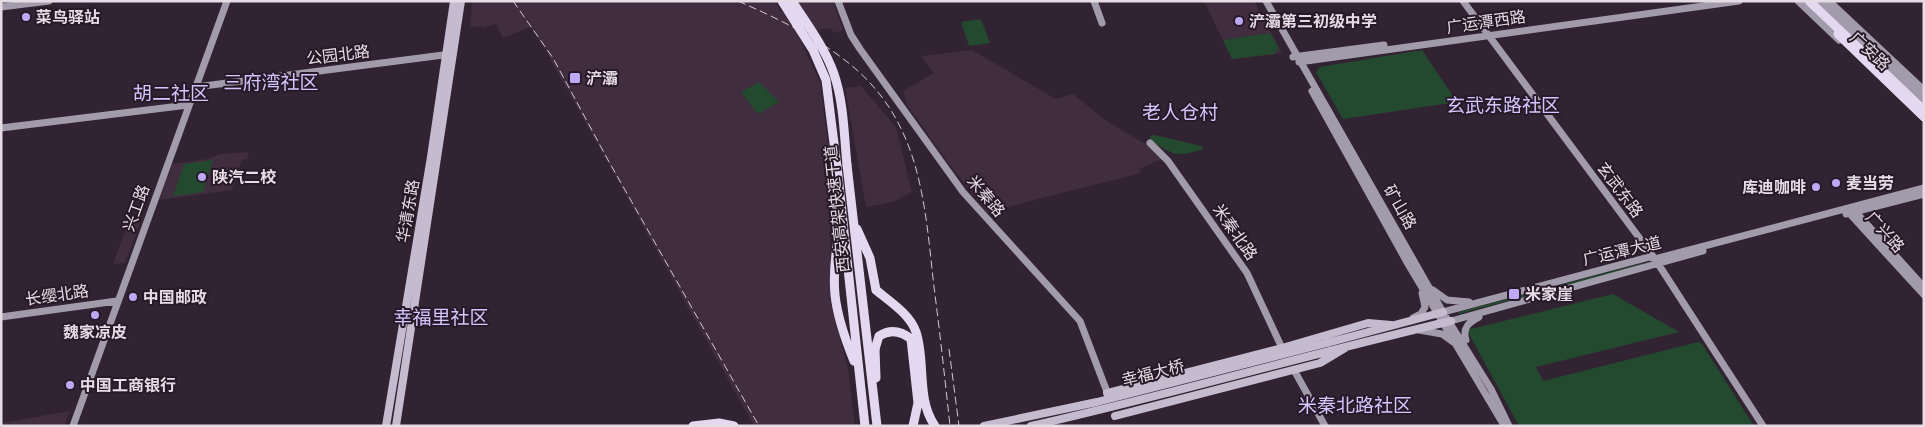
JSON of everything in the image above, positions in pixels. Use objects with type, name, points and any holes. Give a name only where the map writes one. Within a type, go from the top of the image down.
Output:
[{"type":"highway","name":"西安高架快速干道","points":[[782,1],[810,45],[826,80],[854,224],[877,426]]},
{"type":"highway","name":"西安高架快速干道","points":[[792,1],[820,45],[834,76],[841,107],[842,210],[865,426]]},
{"type":"highway","points":[[1804,1],[1924,118]]},
{"type":"highway","points":[[1809,1],[1924,110]]},
{"type":"highway","points":[[842,210],[832,264],[834,289],[838,318],[858,370]]},
{"type":"highway","points":[[854,224],[870,258],[876,290],[904,314],[916,330],[926,408],[935,426]]},
{"type":"highway","points":[[877,426],[875,349],[878,339],[884,333],[900,332],[910,339],[918,403],[913,426]]},
{"type":"highway","points":[[693,426],[720,423],[734,426]]},
{"type":"main road","name":"华清东路","points":[[396,426],[430,194],[446,110],[454,1]]},
{"type":"main road","name":"华清东路","points":[[386,426],[461,1]]},
{"type":"main road","name":"广运潭大道","points":[[1329,346],[1392,325],[1441,313]]},
{"type":"main road","name":"广运潭大道","points":[[1329,346],[1349,345],[1448,322]]},
{"type":"main road","points":[[1107,393],[1282,348],[1368,323],[1392,325]]},
{"type":"main road","points":[[1115,416],[1320,363],[1349,345]]},
{"type":"main road","name":"幸福大桥","points":[[984,426],[1097,402],[1329,346]]},
{"type":"main road","name":"幸福大桥","points":[[1031,426],[1144,400],[1329,346]]},
{"type":"street","points":[[1,7],[48,1]]},
{"type":"street","name":"兴工路","points":[[73,426],[227,1]]},
{"type":"street","name":"米秦路","points":[[838,1],[851,35],[860,49],[963,192],[1080,320],[1112,405]]},
{"type":"street","points":[[1094,1],[1102,23]]},
{"type":"street","name":"矿山路","points":[[1262,1],[1425,278],[1441,313]]},
{"type":"street","name":"矿山路","points":[[1266,1],[1416,277],[1473,357],[1509,426]]},
{"type":"street","name":"玄武东路","points":[[1463,1],[1657,262],[1763,426]]},
{"type":"street","name":"广运潭西路","points":[[1487,34],[1707,1]]},
{"type":"street","name":"广运潭西路","points":[[1297,59],[1739,1]]},
{"type":"street","name":"广安路","points":[[1798,1],[1924,118]]},
{"type":"street","points":[[1820,1],[1924,99]]},
{"type":"street","name":"广安路","points":[[1829,1],[1924,90]]},
{"type":"street","name":"公园北路","points":[[196,87],[451,55]]},
{"type":"street","points":[[1,129],[187,107]]},
{"type":"street","name":"米秦北路","points":[[1150,143],[1168,161],[1247,273],[1282,348]]},
{"type":"street","name":"广运潭大道","points":[[1448,322],[1924,188]]},
{"type":"street","name":"广运潭大道","points":[[1851,210],[1924,194]]},
{"type":"street","name":"广兴路","points":[[1851,210],[1924,288]]},
{"type":"street","name":"广兴路","points":[[1851,210],[1924,295]]},
{"type":"street","name":"广运潭大道","points":[[1441,313],[1649,257],[1657,262]]},
{"type":"street","points":[[1403,323],[1421,314],[1425,308],[1416,277]]},
{"type":"street","points":[[1425,278],[1438,294],[1447,300],[1479,302]]},
{"type":"street","name":"长缨北路","points":[[1,317],[118,301]]},
{"type":"street","points":[[1473,357],[1464,337],[1464,329],[1471,322],[1488,312]]},
{"type":"street","name":"矿山路","points":[[1448,322],[1462,352],[1504,426]]},
{"type":"street","points":[[1414,330],[1430,330],[1442,334],[1462,352]]},
{"type":"street","points":[[1294,370],[1325,426]]},
{"type":"shaded area","points":[[472,1],[775,1],[780,9],[778,10],[784,13],[796,31],[820,82],[832,173],[830,251],[836,324],[848,368],[855,426],[754,426],[543,46],[530,27],[503,38],[496,24],[482,28],[481,26],[470,27]]},
{"type":"shaded area","points":[[795,1],[833,1],[843,30],[833,33],[831,28],[818,30],[811,26]]},
{"type":"shaded area","name":"浐灞第三初级中学","points":[[1204,1],[1254,1],[1282,53],[1232,59]]},
{"type":"shaded area","points":[[972,50],[1056,99],[1073,94],[1105,120],[1149,146],[1162,159],[1139,169],[1141,173],[987,212],[946,160],[907,105],[903,91],[934,73],[921,56]]},
{"type":"shaded area","points":[[861,86],[896,127],[912,192],[893,202],[866,207],[845,88]]},
{"type":"shaded area","name":"陕汽二校","points":[[249,152],[247,159],[242,160],[232,190],[159,200],[172,164],[208,159],[220,154]]},
{"type":"shaded area","points":[[140,223],[125,263],[113,264],[128,224]]},
{"type":"shaded area","points":[[70,411],[64,426],[1,426],[1,423]]},
{"type":"green space","points":[[981,19],[990,43],[969,46],[961,22]]},
{"type":"green space","points":[[1270,33],[1279,48],[1275,54],[1232,59],[1223,40]]},
{"type":"green space","points":[[1422,50],[1457,102],[1343,119],[1316,72],[1320,67]]},
{"type":"green space","points":[[759,82],[779,102],[758,114],[741,92]]},
{"type":"green space","points":[[1154,135],[1202,146],[1203,149],[1187,154],[1176,154],[1151,141],[1150,136]]},
{"type":"green space","points":[[213,160],[203,192],[173,196],[184,164]]},
{"type":"green space","points":[[1643,263],[1645,265],[1459,314],[1458,312]]},
{"type":"green space","points":[[1613,294],[1679,332],[1536,367],[1543,381],[1698,342],[1702,344],[1754,426],[1519,426],[1467,330]]},
{"type":"railway","points":[[513,1],[553,58],[608,160],[759,426]]},
{"type":"railway","points":[[738,1],[816,40],[845,60],[879,94],[896,118],[908,144],[917,171],[923,199],[950,426]]},
{"type":"railway","points":[[949,349],[959,426]]},
{"type":"place","name":"菜鸟驿站","points":[[26,17]]},
{"type":"place","name":"浐灞第三初级中学","points":[[1239,21]]},
{"type":"place","name":"浐灞","points":[[575,78]]},
{"type":"place","name":"陕汽二校","points":[[202,177]]},
{"type":"place","name":"麦当劳","points":[[1836,183]]},
{"type":"place","name":"库迪咖啡","points":[[1816,187]]},
{"type":"place","name":"米家崖","points":[[1514,294]]},
{"type":"place","name":"中国邮政","points":[[133,297]]},
{"type":"place","name":"魏家凉皮","points":[[95,315]]},
{"type":"place","name":"中国工商银行","points":[[70,385]]},
{"type":"district","name":"三府湾社区","points":[[271,82]]},
{"type":"district","name":"胡二社区","points":[[171,93]]},
{"type":"district","name":"玄武东路社区","points":[[1503,105]]},
{"type":"district","name":"老人仓村","points":[[1180,112]]},
{"type":"district","name":"幸福里社区","points":[[441,317]]},
{"type":"district","name":"米秦北路社区","points":[[1355,405]]}]
